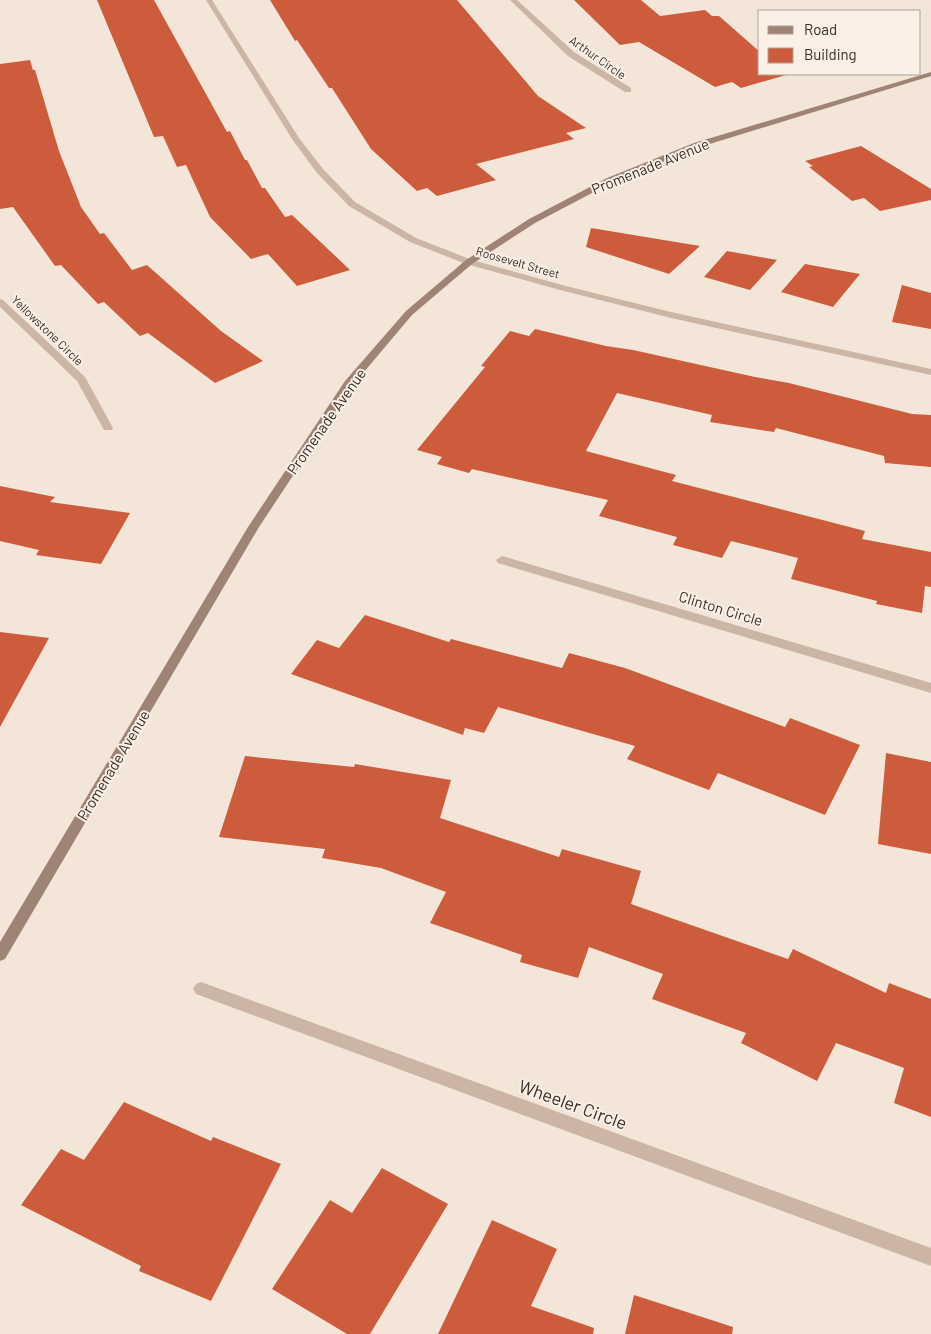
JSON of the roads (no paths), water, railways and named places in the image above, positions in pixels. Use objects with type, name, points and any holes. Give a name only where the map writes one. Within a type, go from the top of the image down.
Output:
[{"type":"main road","name":"Promenade Avenue","points":[[0,954],[254,527],[349,383],[409,313],[469,262],[532,220],[610,180],[697,146],[931,74]]},
{"type":"street","name":"Roosevelt Street","points":[[209,0],[296,139],[320,171],[352,204],[413,240],[469,262],[671,316],[931,372]]},
{"type":"street","name":"Arthur Circle","points":[[513,0],[570,54],[628,90]]},
{"type":"street","name":"Yellowstone Circle","points":[[0,302],[81,379],[108,428]]},
{"type":"street","name":"Clinton Circle","points":[[502,560],[931,688]]},
{"type":"street","name":"Wheeler Circle","points":[[201,989],[931,1257]]}]
